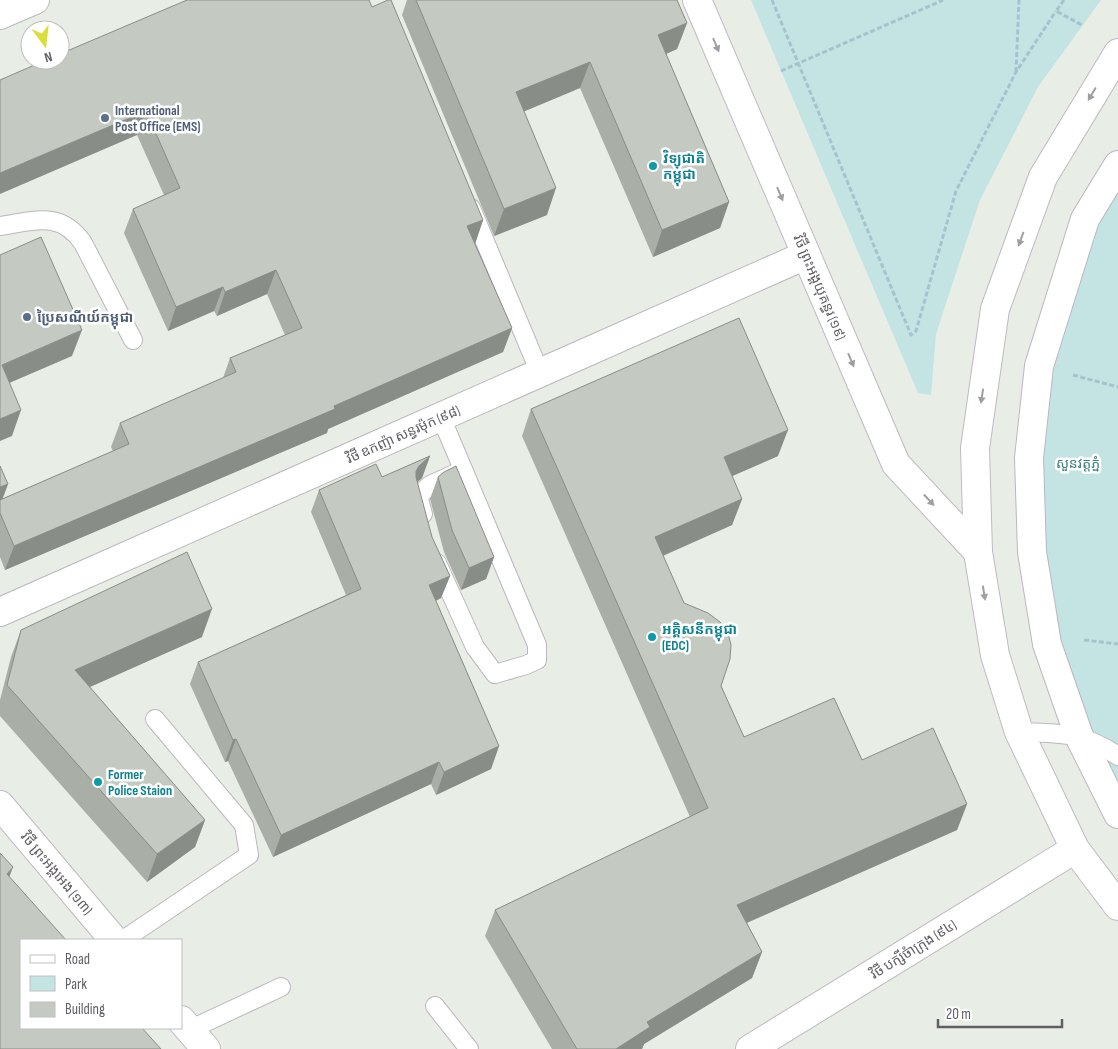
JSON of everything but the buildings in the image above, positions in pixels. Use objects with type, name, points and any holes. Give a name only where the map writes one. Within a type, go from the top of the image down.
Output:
[{"type":"street","points":[[0,15],[35,0]]},
{"type":"street","name":"វិថី ព្រះអង្គយុគន្ធរ (១៩)","points":[[697,0],[896,464],[978,552]]},
{"type":"street","points":[[1118,53],[1043,177],[996,309],[975,448],[978,552],[995,655],[1019,732],[1075,849],[1118,906]]},
{"type":"street","points":[[1118,165],[1086,219],[1039,366],[1029,458],[1032,552],[1046,634],[1078,736],[1118,814]]},
{"type":"street","name":"វិថី ឧកញ៉ា សន្ធរម៉ុក (៩៨)","points":[[0,612],[806,255]]},
{"type":"street","name":"វិថី ព្រះអង្គអេង (១៣)","points":[[0,806],[113,939]]},
{"type":"street","name":"វិថី បក្សីចំាក្រុង (៩៤)","points":[[750,1049],[1075,849]]},
{"type":"lane","points":[[464,191],[540,373]]},
{"type":"lane","points":[[0,226],[42,219],[62,222],[75,231],[133,340]]},
{"type":"lane","points":[[432,548],[475,647],[495,674],[537,660],[537,645],[441,417]]},
{"type":"lane","points":[[427,530],[418,496],[430,485],[463,470]]},
{"type":"lane","points":[[124,939],[249,855],[244,825],[155,719]]},
{"type":"lane","points":[[1019,732],[1057,733],[1078,736],[1118,756]]},
{"type":"lane","points":[[192,1033],[281,987]]},
{"type":"lane","points":[[435,1006],[469,1049]]},
{"type":"path","points":[[772,0],[911,335],[916,331],[956,190],[1016,72],[1064,0]]},
{"type":"path","points":[[781,71],[944,0]]},
{"type":"path","points":[[1016,72],[1019,0]]},
{"type":"path","points":[[1056,11],[1082,26]]},
{"type":"path","points":[[1064,372],[1118,387]]},
{"type":"green space","points":[[751,0],[1101,0],[1038,87],[980,200],[936,334],[931,395],[918,393]]},
{"type":"green space","name":"សួនវត្ដភ្នំ","points":[[1118,179],[1118,799],[1055,642],[1036,459],[1047,368],[1093,222]]},
{"type":"place","name":"International Post Office (EMS)","points":[[105,118]]},
{"type":"place","name":"វិទ្យុជាតិ កម្ពុជា","points":[[653,166]]},
{"type":"place","name":"ប្រៃសណីយ៍កម្ពុជា","points":[[27,317]]},
{"type":"place","name":"អគ្គិសនីកម្ពុជា (EDC)","points":[[652,637]]},
{"type":"place","name":"Former Police Staion","points":[[98,782]]}]
